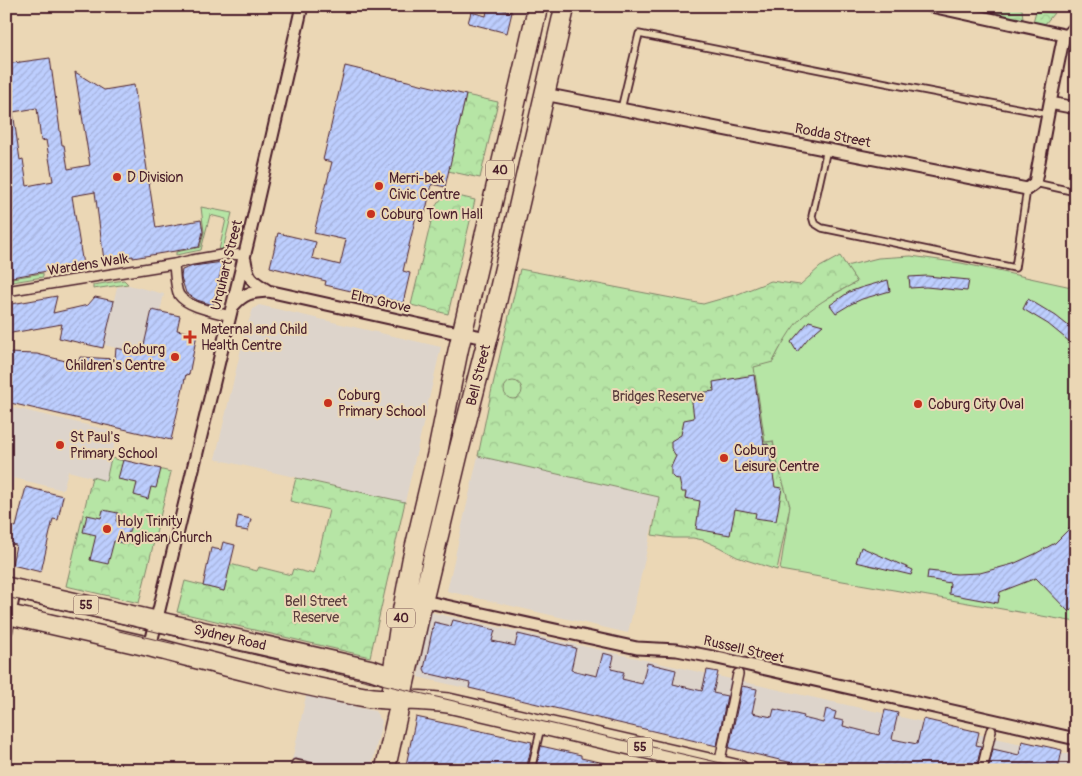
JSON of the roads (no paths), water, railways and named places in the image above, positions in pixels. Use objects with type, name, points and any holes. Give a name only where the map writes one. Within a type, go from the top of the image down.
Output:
[{"type":"highway","name":"Bell Street","points":[[414,599],[412,560],[538,6]]},
{"type":"highway","name":"Bell Street","points":[[385,770],[397,690],[414,599],[458,454],[488,338],[565,6]]},
{"type":"highway","points":[[438,450],[458,454]]},
{"type":"highway","name":"Sydney Road","points":[[11,588],[366,668],[397,690],[739,770]]},
{"type":"highway","name":"Sydney Road","points":[[7,620],[150,647],[276,678],[365,696],[397,690]]},
{"type":"street","name":"Urquhart Street","points":[[150,647],[245,255],[302,6]]},
{"type":"street","points":[[931,6],[1064,35],[1031,186]]},
{"type":"street","name":"Rodda Street","points":[[544,94],[827,149],[1031,186]]},
{"type":"street","points":[[1049,109],[1076,108]]},
{"type":"street","name":"Wardens Walk","points":[[6,290],[226,254],[245,255]]},
{"type":"street","name":"Elm Grove","points":[[245,255],[251,280],[268,291]]},
{"type":"street","points":[[174,264],[175,280],[179,294],[188,303],[231,312]]},
{"type":"street","name":"Elm Grove","points":[[231,312],[240,298],[253,292],[268,291],[448,332],[488,338]]},
{"type":"street","points":[[7,620],[11,588]]},
{"type":"street","name":"Russell Street","points":[[414,599],[637,648],[677,650],[713,657],[1076,739]]},
{"type":"street","points":[[719,765],[738,674]]},
{"type":"street","points":[[982,770],[991,731]]},
{"type":"lane","points":[[1064,35],[1076,22]]},
{"type":"lane","points":[[621,109],[639,34],[886,84],[1049,109]]},
{"type":"lane","points":[[827,149],[812,216],[814,223],[822,228],[1014,268],[1031,186],[1076,192]]},
{"type":"lane","points":[[531,770],[541,725]]},
{"type":"lane","points":[[294,770],[295,763],[326,770]]},
{"type":"tram line","points":[[6,597],[751,770]]},
{"type":"tram line","points":[[119,631],[175,644]]},
{"type":"place","name":"D Division","points":[[117,177]]},
{"type":"place","name":"Merri-bek Civic Centre","points":[[379,186]]},
{"type":"place","name":"Coburg Town Hall","points":[[371,214]]},
{"type":"place","name":"Maternal and Child Health Centre","points":[[190,337]]},
{"type":"place","name":"Coburg Children's Centre","points":[[175,357]]},
{"type":"place","name":"Coburg Primary School","points":[[328,403]]},
{"type":"place","name":"Coburg City Oval","points":[[918,404]]},
{"type":"place","name":"St Paul's Primary School","points":[[60,445]]},
{"type":"place","name":"Coburg Leisure Centre","points":[[724,458]]},
{"type":"place","name":"Holy Trinity Anglican Church","points":[[107,529]]},
{"type":"park label","name":"Bridges Reserve","points":[[658,396]]},
{"type":"park label","name":"Bell Street Reserve","points":[[316,610]]}]
